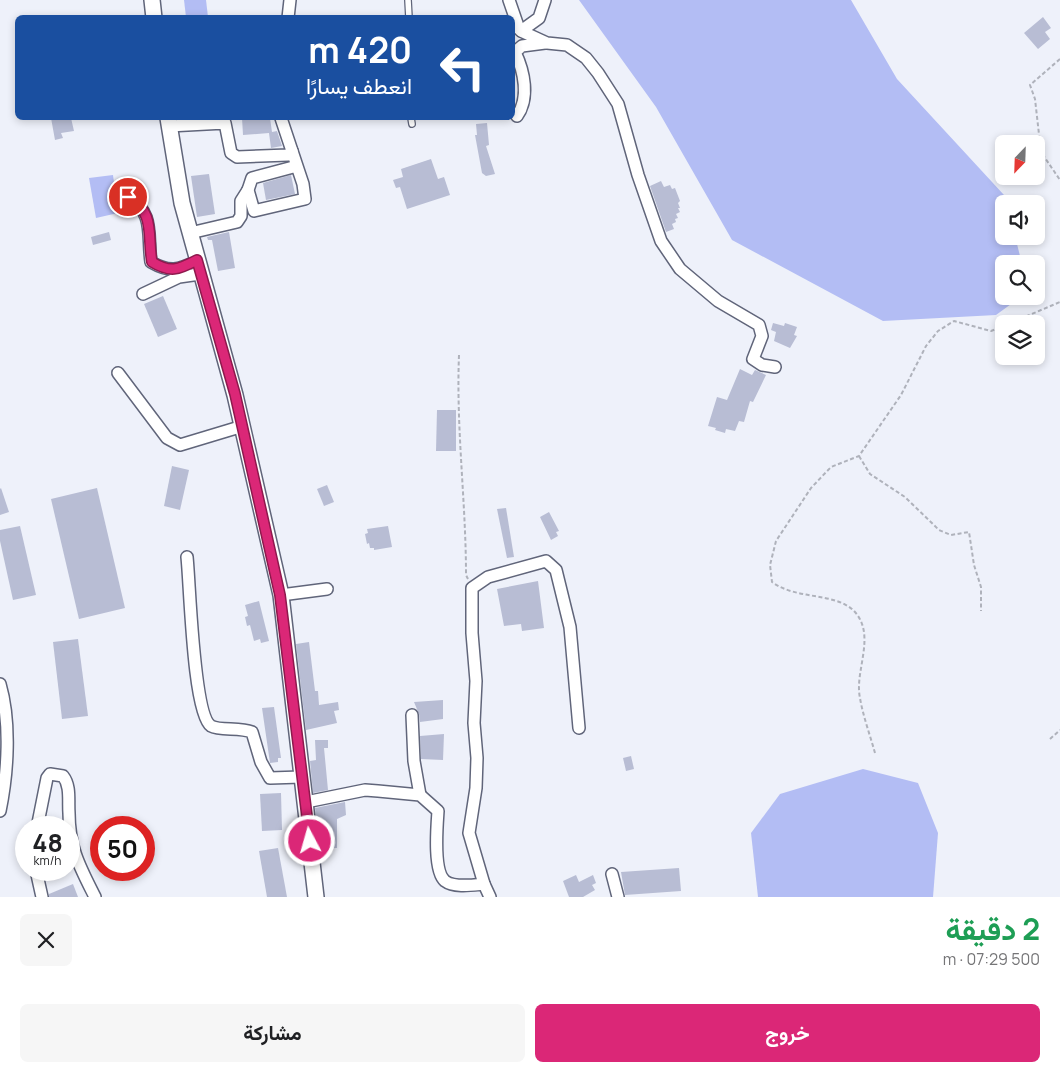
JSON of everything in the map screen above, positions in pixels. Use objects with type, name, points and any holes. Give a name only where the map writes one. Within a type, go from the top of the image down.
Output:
[{"type":"main road","points":[[152,0],[154,15]]},
{"type":"main road","points":[[169,122],[182,203],[242,426],[280,595],[316,897]]},
{"type":"street","points":[[288,15],[290,0]]},
{"type":"street","points":[[510,0],[521,31],[547,43]]},
{"type":"street","points":[[521,31],[538,18],[545,0]]},
{"type":"street","points":[[517,116],[522,109],[525,84],[517,69],[515,52],[522,46],[547,43],[567,45],[586,58],[618,104],[638,175],[661,241],[680,269],[718,302],[759,325],[762,336],[753,359],[762,365],[775,367]]},
{"type":"street","points":[[248,190],[254,211],[304,199],[303,184],[282,120]]},
{"type":"street","points":[[169,122],[225,123],[231,153],[241,158],[281,156],[288,155],[292,151]]},
{"type":"street","points":[[190,233],[236,222],[241,216],[241,201],[248,190],[252,178],[297,166]]},
{"type":"street","points":[[128,197],[140,204],[149,220],[148,242],[152,262],[165,270],[198,267]]},
{"type":"street","points":[[143,294],[198,267]]},
{"type":"street","points":[[118,373],[167,438],[180,445],[242,426]]},
{"type":"street","points":[[187,558],[198,694],[207,721],[216,728],[239,728],[252,732],[261,762],[270,778],[301,777]]},
{"type":"street","points":[[490,897],[484,884],[470,833],[476,788],[477,758],[474,723],[476,681],[472,633],[472,588],[488,577],[546,561],[556,570],[570,627],[579,728]]},
{"type":"street","points":[[280,595],[327,588]]},
{"type":"street","points":[[0,684],[5,709],[6,739],[5,774],[0,811]]},
{"type":"street","points":[[412,715],[414,762],[420,795]]},
{"type":"street","points":[[39,816],[47,778],[50,774],[63,776],[68,786],[70,816]]},
{"type":"street","points":[[306,802],[364,790],[420,795],[438,811],[437,865],[444,880],[450,884],[484,884]]},
{"type":"street","points":[[80,867],[95,897]]},
{"type":"street","points":[[612,874],[618,897]]},
{"type":"street","points":[[38,881],[42,897]]},
{"type":"lane","points":[[408,0],[409,15]]},
{"type":"path","points":[[1060,60],[1030,85],[1035,98],[1040,152],[1060,180]]},
{"type":"path","points":[[1029,315],[1060,302]]},
{"type":"path","points":[[876,753],[859,696],[860,675],[865,650],[863,629],[854,611],[831,599],[783,590],[772,582],[770,565],[776,542],[811,488],[831,467],[859,456],[901,395],[918,360],[938,331],[954,321],[991,331],[995,329]]},
{"type":"path","points":[[459,355],[459,404],[466,536],[466,575],[472,588]]},
{"type":"path","points":[[859,456],[870,474],[905,497],[923,512],[939,530],[950,536],[969,532],[974,565],[981,587],[981,611]]},
{"type":"path","points":[[1050,739],[1060,730]]},
{"type":"shaded area","points":[[184,0],[206,0],[208,15],[186,15]]},
{"type":"shaded area","points":[[579,0],[851,0],[897,79],[1004,195],[995,195],[995,245],[1017,245],[1020,255],[995,255],[995,305],[1010,305],[996,315],[883,321],[732,240],[656,107]]},
{"type":"shaded area","points":[[113,175],[118,213],[96,218],[89,178]]},
{"type":"shaded area","points":[[863,769],[918,783],[938,833],[933,897],[758,897],[751,833],[780,794]]},
{"type":"building","points":[[1043,17],[1051,28],[1045,32],[1050,39],[1038,49],[1024,33]]},
{"type":"building","points":[[51,120],[71,120],[74,131],[61,133],[63,138],[55,140]]},
{"type":"building","points":[[242,120],[270,120],[272,132],[277,131],[282,146],[271,148],[269,133],[243,135]]},
{"type":"building","points":[[487,123],[489,145],[486,146],[495,174],[486,176],[482,173],[475,135],[477,135],[476,124]]},
{"type":"building","points":[[431,159],[438,179],[444,177],[450,195],[407,209],[400,187],[396,188],[393,180],[403,177],[401,169]]},
{"type":"building","points":[[209,174],[215,214],[197,217],[191,176]]},
{"type":"building","points":[[291,175],[295,194],[266,200],[263,183]]},
{"type":"building","points":[[661,181],[664,187],[670,185],[672,189],[675,188],[680,201],[678,203],[680,208],[678,208],[680,212],[676,214],[678,218],[672,224],[674,229],[666,232],[650,186]]},
{"type":"building","points":[[109,232],[111,240],[93,245],[91,237]]},
{"type":"building","points":[[229,232],[235,268],[218,271],[212,240],[208,240],[207,237]]},
{"type":"building","points":[[163,296],[177,329],[158,337],[144,304]]},
{"type":"building","points":[[773,323],[784,326],[785,323],[797,327],[794,335],[797,336],[790,348],[774,341],[776,332],[771,330]]},
{"type":"building","points":[[740,369],[752,375],[755,370],[766,375],[753,402],[750,401],[744,422],[739,421],[735,431],[726,429],[725,433],[715,430],[716,428],[708,426],[717,397],[727,400]]},
{"type":"building","points":[[437,410],[456,410],[456,451],[436,451]]},
{"type":"building","points":[[172,466],[189,470],[180,510],[164,506]]},
{"type":"building","points":[[327,485],[334,502],[324,506],[317,489]]},
{"type":"building","points":[[97,488],[125,608],[79,619],[51,499]]},
{"type":"building","points":[[0,489],[9,512],[0,515]]},
{"type":"building","points":[[506,508],[514,557],[507,558],[497,509]]},
{"type":"building","points":[[549,512],[559,531],[556,532],[558,536],[551,540],[540,517]]},
{"type":"building","points":[[20,526],[36,595],[13,600],[0,541],[0,530]]},
{"type":"building","points":[[388,526],[392,547],[374,550],[374,548],[370,548],[365,534],[368,533],[367,529]]},
{"type":"building","points":[[538,581],[544,628],[522,631],[521,624],[504,626],[497,589]]},
{"type":"building","points":[[259,601],[269,641],[261,643],[260,639],[254,641],[250,625],[247,626],[245,617],[248,616],[245,605]]},
{"type":"building","points":[[78,639],[88,716],[62,719],[53,642]]},
{"type":"building","points":[[309,642],[315,691],[318,691],[319,705],[338,702],[339,710],[334,711],[337,723],[306,730],[296,644]]},
{"type":"building","points":[[443,700],[443,719],[420,722],[414,702]]},
{"type":"building","points":[[274,707],[281,758],[278,758],[278,762],[270,763],[262,708]]},
{"type":"building","points":[[444,734],[443,760],[421,759],[420,736]]},
{"type":"building","points":[[315,740],[328,740],[328,748],[324,748],[328,790],[313,793],[310,761],[316,760]]},
{"type":"building","points":[[631,756],[634,769],[626,771],[623,758]]},
{"type":"building","points":[[281,793],[282,830],[262,831],[260,794]]},
{"type":"building","points":[[345,802],[346,815],[337,819],[337,848],[320,848],[315,808]]},
{"type":"building","points":[[278,848],[287,897],[267,897],[259,851]]},
{"type":"building","points":[[679,868],[681,891],[625,895],[621,872]]},
{"type":"building","points":[[576,875],[579,882],[593,875],[596,883],[592,885],[595,890],[583,897],[569,897],[563,881]]},
{"type":"building","points":[[73,884],[78,897],[49,897],[49,894]]},
{"type":"route","points":[[128,197],[140,204],[149,220],[148,242],[152,262],[165,270],[181,268],[197,260],[235,394],[280,595],[310,841]]}]
